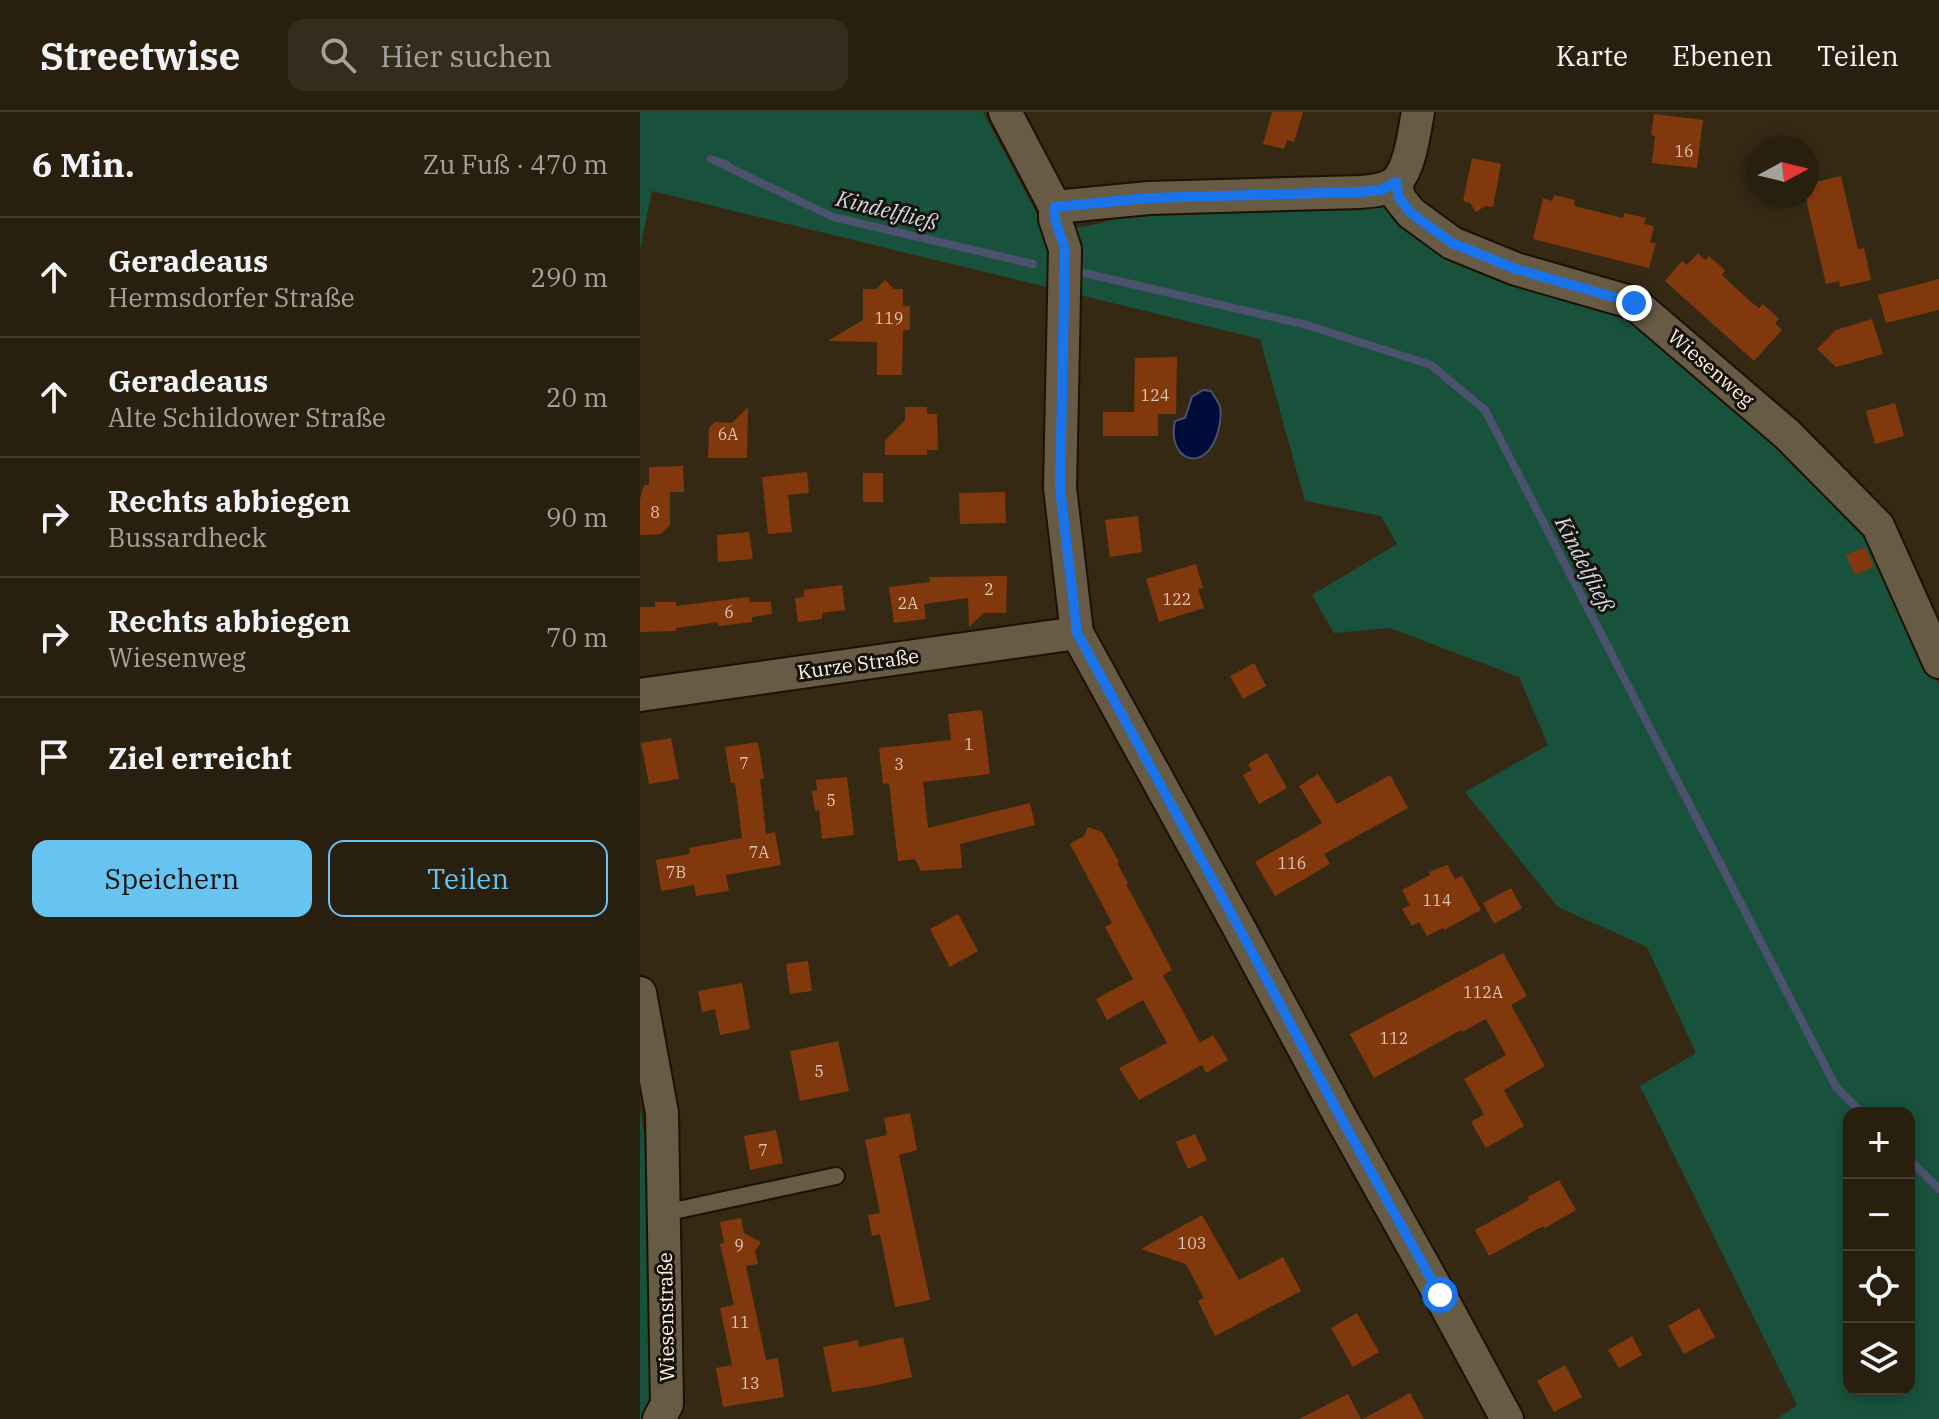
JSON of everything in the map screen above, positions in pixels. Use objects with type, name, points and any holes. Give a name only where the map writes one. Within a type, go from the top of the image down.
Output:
[{"type":"street","points":[[1005,112],[1055,207],[1064,275],[1060,488],[1077,633],[1507,1419]]},
{"type":"street","points":[[1055,207],[1149,198],[1381,190],[1396,182],[1408,160],[1418,112]]},
{"type":"street","name":"Wiesenweg","points":[[1396,182],[1399,198],[1411,213],[1452,243],[1516,269],[1634,303],[1787,434],[1878,526],[1939,662]]},
{"type":"street","name":"Kurze Straße","points":[[640,695],[1077,633]]},
{"type":"street","name":"Wiesenstraße","points":[[640,993],[662,1113],[667,1404],[659,1419]]},
{"type":"lane","points":[[664,1213],[836,1176]]},
{"type":"green space","points":[[640,112],[983,112],[1047,233],[1097,224],[1145,210],[1386,201],[1439,247],[1485,276],[1641,321],[1874,535],[1939,684],[1939,1419],[1777,1419],[1797,1405],[1640,1086],[1696,1053],[1647,947],[1558,907],[1465,792],[1548,745],[1519,677],[1390,628],[1334,633],[1312,595],[1397,544],[1381,516],[1305,501],[1260,339],[652,191],[640,249]]},
{"type":"green space","points":[[640,1109],[657,1214],[663,1401],[649,1419],[640,1419]]},
{"type":"water","points":[[1203,390],[1211,391],[1219,403],[1218,432],[1205,454],[1188,458],[1176,445],[1175,421],[1185,418],[1192,397]]},
{"type":"building","points":[[1272,112],[1303,112],[1294,142],[1287,140],[1284,149],[1263,144]]},
{"type":"building","points":[[1654,114],[1703,120],[1697,168],[1652,163]]},
{"type":"building","points":[[1472,158],[1501,164],[1493,207],[1485,206],[1476,212],[1470,203],[1463,201]]},
{"type":"building","points":[[1841,176],[1858,249],[1864,248],[1871,280],[1840,287],[1839,281],[1826,284],[1808,208],[1819,208],[1819,181]]},
{"type":"building","points":[[1554,195],[1575,200],[1574,206],[1602,213],[1623,218],[1624,213],[1646,218],[1644,224],[1654,226],[1650,242],[1656,243],[1649,268],[1533,239],[1543,198],[1552,201]]},
{"type":"building","points":[[1698,253],[1705,260],[1709,256],[1725,270],[1722,275],[1751,302],[1759,308],[1763,304],[1779,319],[1775,323],[1782,330],[1754,361],[1665,281],[1682,261],[1687,265]]},
{"type":"building","points":[[1939,279],[1939,310],[1886,323],[1878,295]]},
{"type":"building","points":[[885,280],[894,289],[903,289],[903,306],[910,306],[910,330],[903,330],[902,375],[877,375],[877,342],[828,341],[863,320],[863,289],[876,289]]},
{"type":"building","points":[[1872,319],[1883,354],[1836,367],[1817,349],[1836,330]]},
{"type":"building","points":[[1177,357],[1176,414],[1158,414],[1158,436],[1103,436],[1103,412],[1134,412],[1135,358]]},
{"type":"building","points":[[1895,403],[1904,436],[1875,444],[1866,411]]},
{"type":"building","points":[[748,407],[747,458],[708,458],[709,428],[715,422],[732,423]]},
{"type":"building","points":[[905,407],[927,407],[927,414],[937,414],[938,450],[927,450],[927,455],[885,455],[885,441],[905,420]]},
{"type":"building","points":[[683,466],[684,492],[670,492],[670,525],[661,534],[640,535],[640,499],[644,485],[649,485],[649,467]]},
{"type":"building","points":[[807,472],[809,493],[788,495],[792,532],[768,534],[762,477]]},
{"type":"building","points":[[863,473],[883,473],[883,502],[863,502]]},
{"type":"building","points":[[1005,492],[1006,523],[960,524],[959,493]]},
{"type":"building","points":[[1138,516],[1142,552],[1110,557],[1105,520]]},
{"type":"building","points":[[749,532],[753,559],[718,562],[717,535]]},
{"type":"building","points":[[1865,547],[1874,567],[1855,575],[1846,555]]},
{"type":"building","points":[[1196,564],[1203,588],[1198,589],[1204,608],[1159,622],[1146,579]]},
{"type":"building","points":[[1007,576],[1006,613],[984,613],[969,627],[968,598],[924,604],[926,619],[894,623],[889,587],[930,582],[929,577]]},
{"type":"building","points":[[842,585],[845,610],[822,613],[822,619],[798,622],[795,598],[804,597],[804,590]]},
{"type":"building","points":[[749,597],[750,602],[771,602],[772,614],[752,617],[752,622],[719,626],[718,622],[676,628],[676,631],[640,632],[640,607],[655,607],[655,602],[676,602],[676,606]]},
{"type":"building","points":[[1254,663],[1266,686],[1243,699],[1230,676]]},
{"type":"building","points":[[982,710],[990,774],[923,782],[928,828],[1030,803],[1035,825],[960,844],[962,868],[921,871],[915,859],[898,861],[889,783],[883,784],[879,748],[951,740],[948,714]]},
{"type":"building","points":[[671,738],[679,779],[649,784],[641,743]]},
{"type":"building","points":[[758,742],[764,779],[760,779],[766,834],[775,832],[781,865],[726,875],[729,891],[696,896],[694,885],[661,891],[656,860],[690,854],[689,848],[742,838],[735,783],[731,783],[725,747]]},
{"type":"building","points":[[1267,753],[1287,788],[1259,804],[1243,775],[1252,770],[1248,764]]},
{"type":"building","points":[[1318,774],[1337,804],[1390,775],[1408,808],[1324,854],[1330,864],[1275,896],[1255,862],[1322,823],[1299,786]]},
{"type":"building","points":[[847,777],[854,835],[822,839],[819,810],[815,811],[812,791],[817,790],[816,780]]},
{"type":"building","points":[[1088,827],[1102,832],[1119,862],[1126,884],[1172,970],[1163,975],[1200,1043],[1213,1035],[1228,1060],[1206,1073],[1202,1065],[1139,1100],[1119,1068],[1167,1043],[1143,1000],[1107,1020],[1096,999],[1133,979],[1105,927],[1112,923],[1070,844],[1084,836]]},
{"type":"building","points":[[1447,865],[1455,879],[1462,876],[1481,910],[1427,936],[1419,922],[1412,926],[1402,909],[1410,905],[1402,890],[1430,875],[1429,872]]},
{"type":"building","points":[[1511,888],[1522,908],[1494,924],[1483,903]]},
{"type":"building","points":[[958,914],[978,951],[950,967],[930,929]]},
{"type":"building","points":[[1503,953],[1527,996],[1511,1005],[1545,1066],[1504,1090],[1524,1126],[1486,1148],[1471,1122],[1484,1114],[1464,1079],[1506,1055],[1486,1019],[1374,1078],[1350,1034]]},
{"type":"building","points":[[808,961],[812,991],[790,994],[786,964]]},
{"type":"building","points":[[742,983],[750,1029],[720,1035],[715,1009],[702,1012],[698,991]]},
{"type":"building","points":[[838,1041],[849,1091],[800,1101],[790,1051]]},
{"type":"building","points":[[910,1113],[917,1150],[899,1155],[930,1300],[895,1307],[880,1234],[872,1236],[868,1215],[880,1213],[865,1140],[887,1135],[884,1118]]},
{"type":"building","points":[[776,1130],[783,1163],[750,1170],[744,1136]]},
{"type":"building","points":[[1195,1134],[1207,1160],[1188,1169],[1176,1142]]},
{"type":"building","points":[[1559,1180],[1576,1210],[1489,1256],[1475,1230]]},
{"type":"building","points":[[1202,1215],[1239,1280],[1283,1257],[1301,1291],[1215,1336],[1198,1301],[1204,1298],[1186,1264],[1141,1249]]},
{"type":"building","points":[[741,1218],[744,1233],[761,1242],[755,1251],[758,1264],[746,1266],[766,1360],[778,1358],[784,1397],[723,1407],[716,1368],[732,1365],[720,1308],[734,1305],[720,1244],[724,1243],[720,1222]]},
{"type":"building","points":[[1699,1308],[1715,1337],[1684,1354],[1668,1326]]},
{"type":"building","points":[[1357,1313],[1379,1352],[1353,1367],[1331,1328]]},
{"type":"building","points":[[1632,1336],[1642,1355],[1619,1368],[1608,1350]]},
{"type":"building","points":[[903,1337],[912,1377],[832,1392],[823,1347],[858,1340],[859,1347]]},
{"type":"building","points":[[1565,1365],[1582,1397],[1554,1412],[1537,1381]]},
{"type":"building","points":[[1410,1393],[1424,1419],[1363,1419]]},
{"type":"building","points":[[1348,1394],[1361,1419],[1299,1419]]},
{"type":"waterway","name":"Kindelfließ","points":[[727,165],[711,159],[833,217],[1033,264]]},
{"type":"waterway","name":"Kindelfließ","points":[[1080,272],[1307,325],[1431,365],[1485,410],[1836,1087],[1856,1107]]},
{"type":"waterway","name":"Kindelfließ","points":[[1915,1165],[1939,1189]]},
{"type":"route","points":[[1440,1295],[1077,633],[1060,488],[1065,249],[1055,219],[1055,207],[1149,198],[1360,192],[1381,190],[1396,182],[1399,198],[1411,213],[1452,243],[1516,269],[1634,303]]}]
